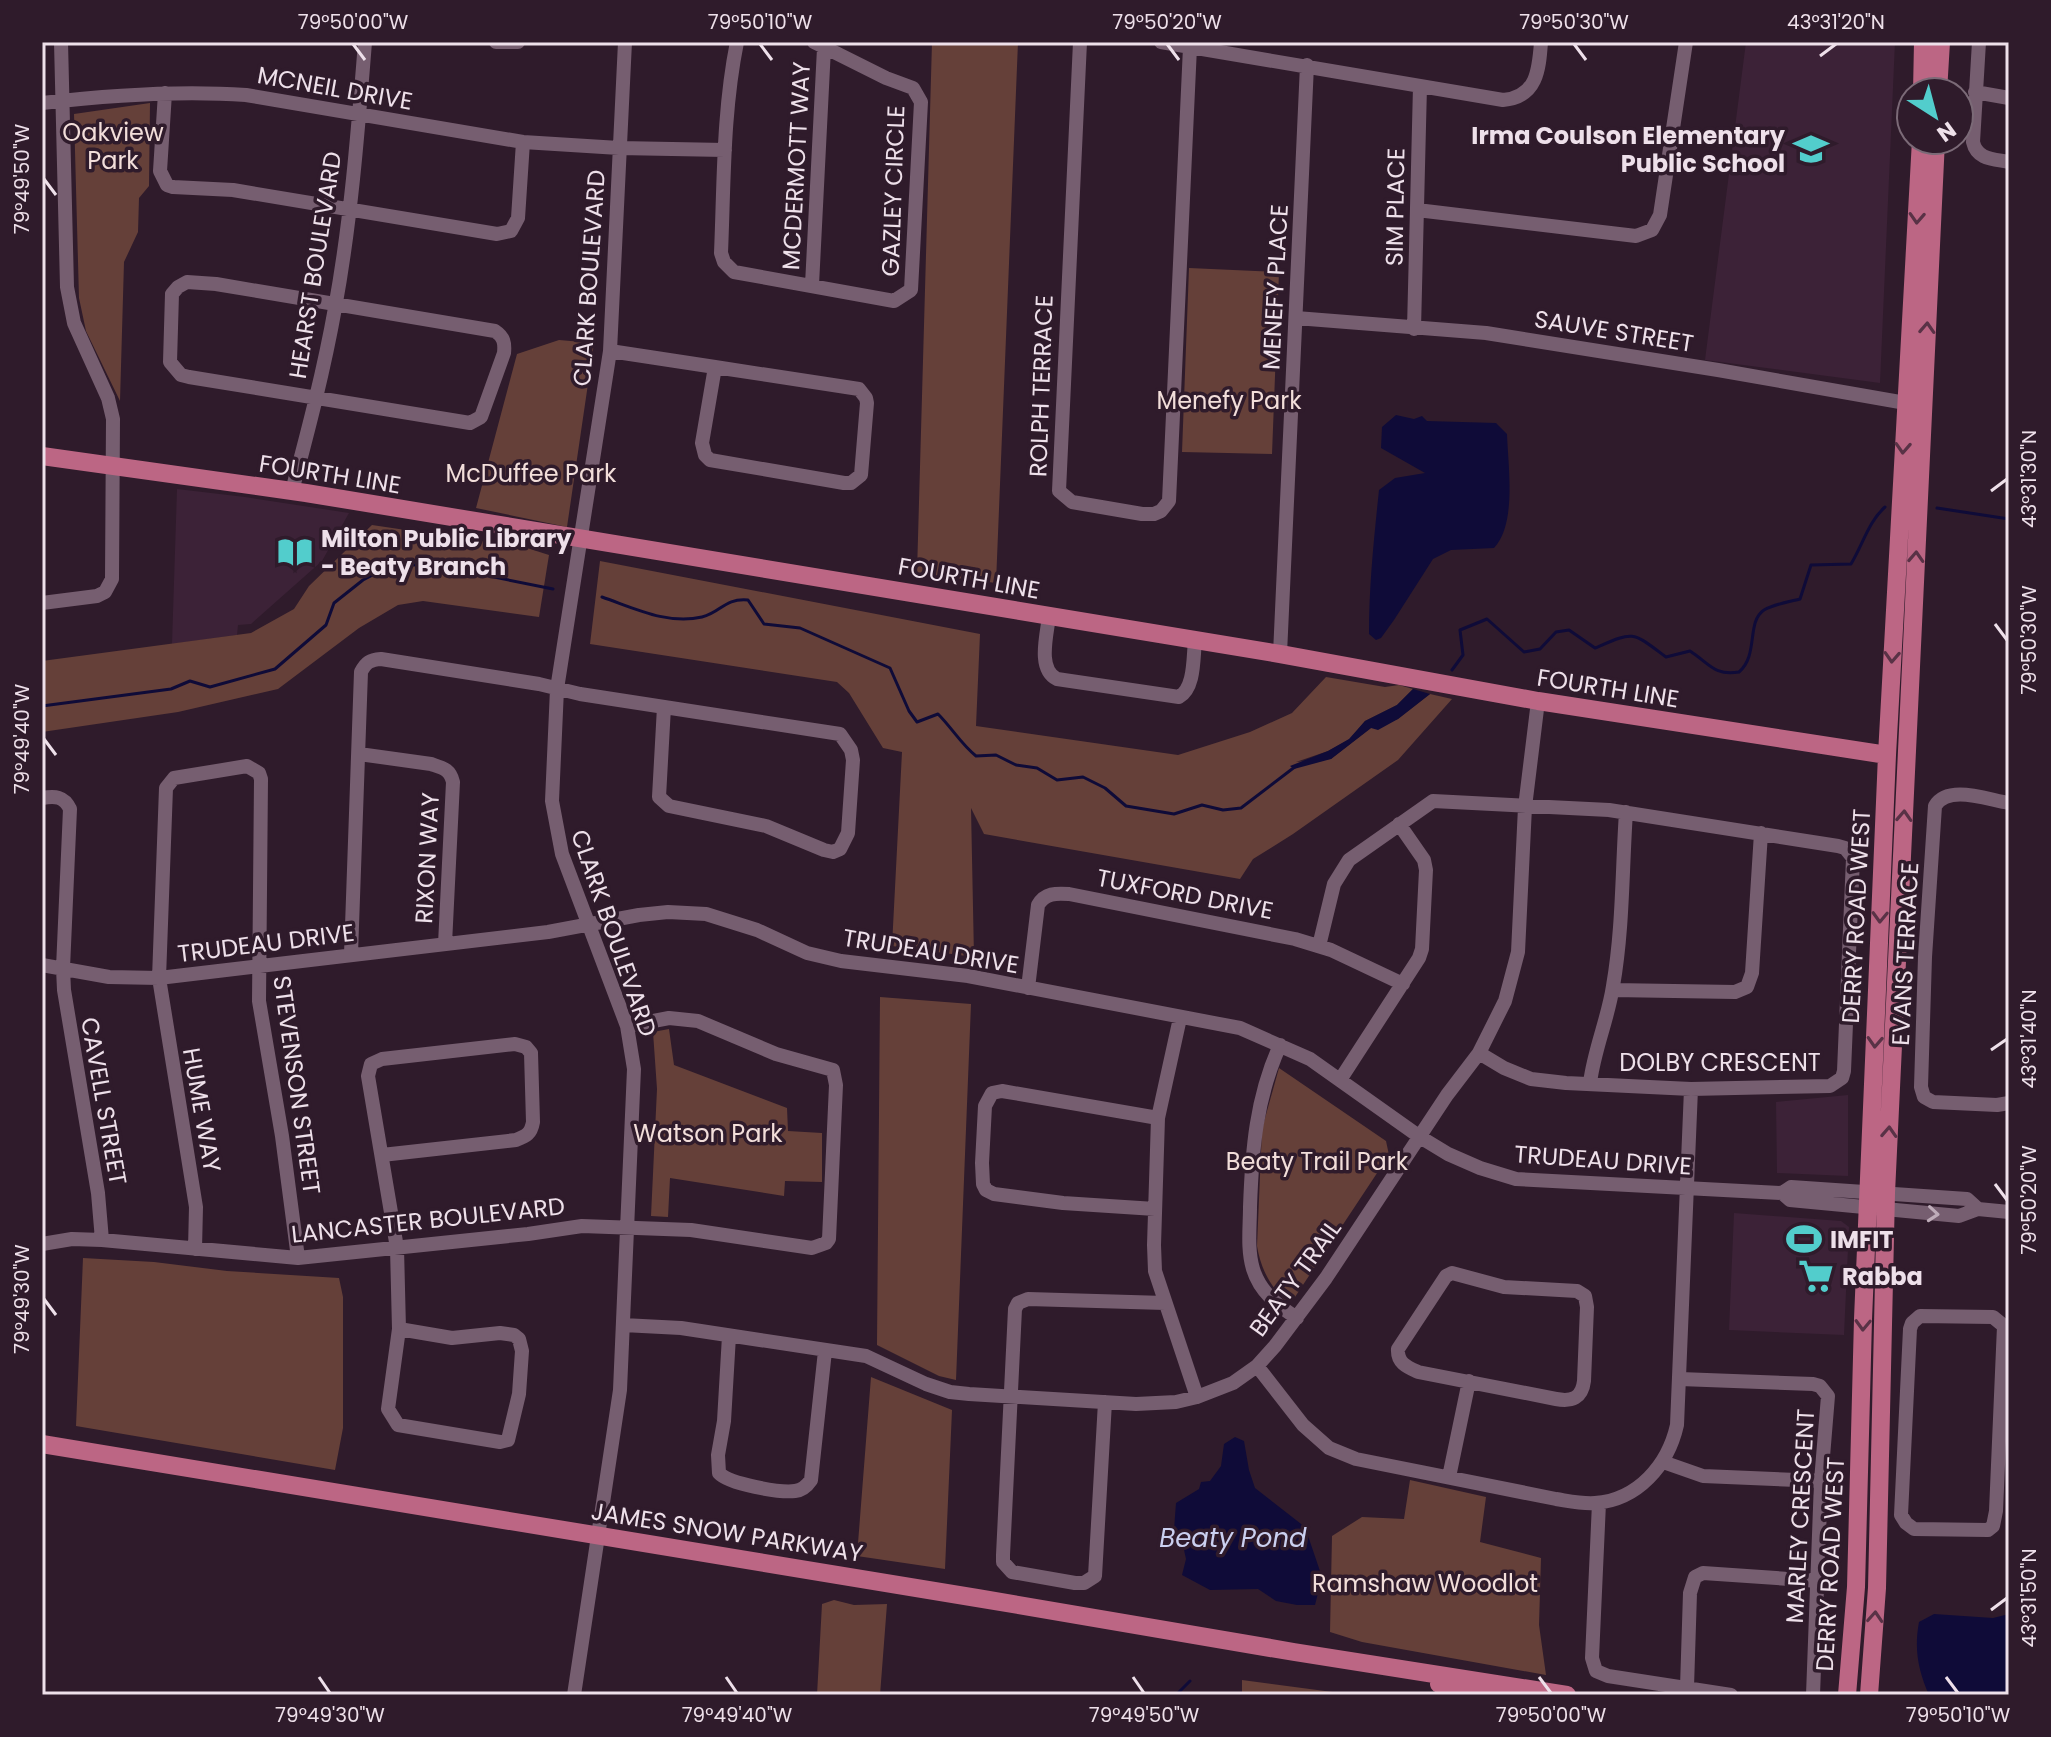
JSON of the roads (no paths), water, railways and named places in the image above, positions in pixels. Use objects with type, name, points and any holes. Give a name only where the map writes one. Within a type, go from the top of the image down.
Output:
[{"type":"main road","points":[[1922,76],[1923,42]]},
{"type":"main road","points":[[1939,76],[1941,42]]},
{"type":"main road","name":"DERRY ROAD WEST","points":[[1915,404],[1921,156]]},
{"type":"main road","name":"DERRY ROAD WEST","points":[[1847,1695],[1856,1587],[1877,1200],[1908,523],[1935,156]]},
{"type":"main road","name":"FOURTH LINE","points":[[42,456],[292,491],[1280,654],[1538,701],[1887,755]]},
{"type":"main road","name":"DERRY ROAD WEST","points":[[1869,1695],[1877,1588],[1877,1200],[1887,755],[1908,523]]},
{"type":"main road","name":"JAMES SNOW PARKWAY","points":[[42,1444],[1567,1695]]},
{"type":"main road","name":"JAMES SNOW PARKWAY","points":[[1404,1668],[1424,1680],[1481,1695]]},
{"type":"street","points":[[42,603],[97,596],[109,587],[112,579],[113,419],[108,398],[74,323],[67,287],[61,42]]},
{"type":"street","name":"HEARST BOULEVARD","points":[[292,491],[317,397],[336,306],[365,42]]},
{"type":"street","points":[[496,42],[518,42]]},
{"type":"street","name":"CLARK BOULEVARD","points":[[574,1695],[619,1406],[634,1069],[627,1026],[562,854],[554,819],[552,783],[557,689],[610,351],[625,42]]},
{"type":"street","name":"GAZLEY CIRCLE","points":[[737,42],[730,79],[725,150],[721,253],[724,262],[734,272],[894,301],[911,290],[919,94],[908,85],[886,78],[819,45]]},
{"type":"street","name":"ROLPH TERRACE","points":[[1080,42],[1059,491],[1072,502],[1154,514],[1166,507],[1169,501],[1190,47]]},
{"type":"street","points":[[1161,42],[1503,100],[1524,94],[1533,84],[1538,73],[1541,42]]},
{"type":"street","points":[[1417,210],[1636,236],[1649,233],[1656,227],[1660,215],[1686,42]]},
{"type":"street","points":[[1979,42],[1975,92],[2009,98]]},
{"type":"street","name":"MCDERMOTT WAY","points":[[812,285],[819,45]]},
{"type":"street","name":"MENEFY PLACE","points":[[1280,654],[1307,65]]},
{"type":"street","name":"SIM PLACE","points":[[1414,329],[1420,86]]},
{"type":"street","points":[[165,93],[160,171],[167,185],[233,190],[504,234],[511,231],[518,218],[523,142]]},
{"type":"street","name":"MCNEIL DRIVE","points":[[42,103],[123,94],[246,95],[523,142],[619,148]]},
{"type":"street","points":[[619,148],[725,150]]},
{"type":"street","points":[[1975,149],[1987,158],[2009,162]]},
{"type":"street","points":[[187,282],[216,284],[336,306],[495,331],[501,335],[505,344],[504,353],[481,417],[474,423],[181,375],[170,362],[172,294],[187,282]]},
{"type":"street","name":"SAUVE STREET","points":[[1296,318],[1486,333],[1915,404]]},
{"type":"street","points":[[610,351],[715,367],[859,389],[867,403],[861,475],[851,483],[844,483],[710,460],[702,449],[702,443],[715,367]]},
{"type":"street","points":[[1049,616],[1045,667],[1057,679],[1179,697],[1188,689],[1195,641]]},
{"type":"street","points":[[351,954],[361,672],[371,660],[381,659],[840,734],[848,743],[853,760],[848,833],[840,849],[833,852],[824,850],[766,826],[669,806],[659,797],[658,787],[664,707]]},
{"type":"street","name":"BEATY TRAIL","points":[[623,1325],[681,1328],[866,1356],[950,1392],[1157,1404],[1197,1397],[1233,1383],[1257,1366],[1297,1318],[1479,1053],[1505,1001],[1518,952],[1525,807],[1538,701]]},
{"type":"street","name":"RIXON WAY","points":[[359,754],[431,764],[451,774],[445,944]]},
{"type":"street","name":"STEVENSON STREET","points":[[159,978],[166,788],[174,778],[247,766],[259,773],[261,779],[259,1001],[282,1136],[298,1258]]},
{"type":"street","name":"EVANS TERRACE","points":[[2009,803],[1955,794],[1942,797],[1935,806],[1925,957],[1921,1087],[1924,1097],[1933,1102],[2009,1103]]},
{"type":"street","name":"CAVELL STREET","points":[[42,798],[55,796],[63,799],[70,809],[63,968],[66,1007],[98,1193],[102,1240]]},
{"type":"street","name":"DOLBY CRESCENT","points":[[1319,946],[1334,884],[1349,860],[1433,801],[1626,812],[1838,846],[1845,848],[1853,858],[1844,1071],[1842,1078],[1830,1086],[1691,1089],[1531,1079],[1479,1053]]},
{"type":"street","points":[[1590,1083],[1613,990],[1618,956],[1626,812]]},
{"type":"street","points":[[1340,1080],[1403,984],[1422,949],[1426,870],[1424,860],[1399,824]]},
{"type":"street","points":[[1613,990],[1735,992],[1747,987],[1752,973],[1761,833]]},
{"type":"street","name":"TUXFORD DRIVE","points":[[1028,988],[1038,905],[1048,895],[1057,893],[1279,935],[1319,946],[1403,984]]},
{"type":"street","name":"TRUDEAU DRIVE","points":[[42,965],[109,977],[159,978],[548,932],[668,912],[706,914],[757,930],[807,953],[841,961],[968,976],[1240,1028],[1310,1059],[1420,1137],[1480,1168],[1516,1179],[1782,1193],[1791,1187],[1959,1216],[1978,1209],[2009,1212]]},
{"type":"street","name":"HUME WAY","points":[[159,978],[196,1207],[195,1249]]},
{"type":"street","name":"LANCASTER BOULEVARD","points":[[42,1244],[72,1239],[102,1240],[298,1258],[582,1226],[691,1230],[812,1248],[826,1243],[829,1239],[836,1077],[833,1070],[776,1054],[698,1021],[669,1018],[627,1026]]},
{"type":"street","points":[[1180,1018],[1158,1118],[1155,1271],[1197,1397]]},
{"type":"street","points":[[382,1155],[516,1140],[525,1136],[532,1130],[533,1122],[531,1053],[526,1047],[510,1044],[376,1061],[371,1064],[368,1076],[397,1248],[399,1329],[388,1409],[394,1421],[410,1428],[500,1442],[508,1440],[519,1394],[522,1351],[519,1339],[500,1333],[452,1338],[399,1329]]},
{"type":"street","points":[[1280,1045],[1264,1086],[1253,1135],[1249,1242],[1253,1269],[1262,1287],[1281,1308],[1297,1318]]},
{"type":"street","points":[[1257,1366],[1303,1425],[1329,1448],[1356,1459],[1556,1499],[1599,1503],[1633,1490],[1663,1462],[1677,1425],[1691,1089]]},
{"type":"street","points":[[1155,1209],[1063,1203],[994,1194],[986,1190],[983,1184],[982,1163],[985,1106],[992,1093],[1002,1091],[1158,1118]]},
{"type":"street","points":[[1457,1273],[1504,1287],[1577,1291],[1585,1296],[1584,1381],[1578,1397],[1556,1399],[1469,1381],[1418,1372],[1405,1367],[1398,1355],[1404,1338],[1446,1276],[1457,1273]]},
{"type":"street","points":[[1105,1402],[1097,1568],[1090,1580],[1075,1583],[1012,1572],[1003,1562],[1015,1309],[1023,1300],[1165,1303]]},
{"type":"street","points":[[1920,1316],[1993,1317],[2001,1322],[2004,1331],[2004,1445],[1993,1526],[1982,1531],[1914,1529],[1903,1521],[1910,1329],[1920,1316]]},
{"type":"street","points":[[729,1336],[724,1421],[718,1455],[719,1473],[729,1481],[793,1491],[807,1486],[814,1470],[825,1351]]},
{"type":"street","name":"MARLEY CRESCENT","points":[[1680,1379],[1820,1386],[1825,1390],[1829,1403],[1821,1481],[1813,1695]]},
{"type":"street","points":[[1449,1477],[1469,1381]]},
{"type":"street","points":[[1663,1462],[1703,1476],[1821,1481]]},
{"type":"street","points":[[1599,1503],[1592,1664],[1596,1671],[1608,1676],[1731,1695]]},
{"type":"street","points":[[1687,1687],[1690,1593],[1695,1577],[1703,1573],[1719,1573],[1818,1581]]},
{"type":"water","points":[[1396,415],[1414,419],[1422,416],[1427,421],[1496,423],[1507,434],[1508,510],[1506,524],[1494,548],[1451,550],[1433,559],[1394,620],[1376,640],[1369,634],[1369,616],[1379,490],[1395,478],[1425,473],[1381,448],[1382,427]]},
{"type":"water","points":[[1413,689],[1430,694],[1398,719],[1378,730],[1371,728],[1331,759],[1294,769],[1290,766],[1349,739],[1365,721],[1397,705]]},
{"type":"water","name":"Beaty Pond","points":[[1235,1437],[1244,1441],[1255,1488],[1305,1527],[1322,1577],[1315,1605],[1276,1601],[1258,1589],[1210,1590],[1182,1575],[1186,1559],[1182,1541],[1174,1530],[1176,1503],[1199,1489],[1201,1482],[1210,1481],[1221,1466],[1224,1444]]},
{"type":"water","points":[[1934,1614],[1993,1618],[2009,1614],[2009,1695],[1929,1695],[1920,1668],[1917,1641],[1919,1622]]},
{"type":"waterway","points":[[1452,670],[1463,655],[1460,630],[1487,619],[1524,652],[1540,649],[1556,632],[1569,630],[1595,648],[1632,636],[1666,657],[1690,651],[1718,671],[1739,672],[1749,657],[1759,615],[1772,606],[1800,599],[1811,565],[1851,564],[1870,526],[1885,507]]},
{"type":"waterway","points":[[1937,508],[2009,519]]},
{"type":"waterway","points":[[42,706],[171,689],[190,681],[210,687],[275,669],[326,625],[334,603],[363,580],[394,564],[439,566],[553,589]]},
{"type":"waterway","points":[[602,597],[676,619],[702,617],[728,603],[748,600],[764,624],[800,628],[890,668],[917,722],[938,714],[976,756],[996,755],[1016,765],[1037,768],[1057,780],[1083,777],[1105,788],[1126,806],[1174,814],[1202,805],[1223,810],[1241,808],[1296,766]]},
{"type":"waterway","points":[[1176,1695],[1190,1681]]},
{"type":"place","name":"Irma Coulson Elementary Public School","points":[[1811,149]]},
{"type":"place","name":"Milton Public Library - Beaty Branch","points":[[295,552]]},
{"type":"place","name":"IMFIT","points":[[1804,1239]]},
{"type":"place","name":"Rabba","points":[[1816,1276]]},
{"type":"park label","name":"Oakview Park","points":[[113,146]]},
{"type":"park label","name":"Menefy Park","points":[[1229,400]]},
{"type":"park label","name":"McDuffee Park","points":[[531,473]]},
{"type":"park label","name":"Watson Park","points":[[708,1133]]},
{"type":"park label","name":"Beaty Trail Park","points":[[1317,1161]]},
{"type":"park label","name":"Ramshaw Woodlot","points":[[1425,1583]]}]
